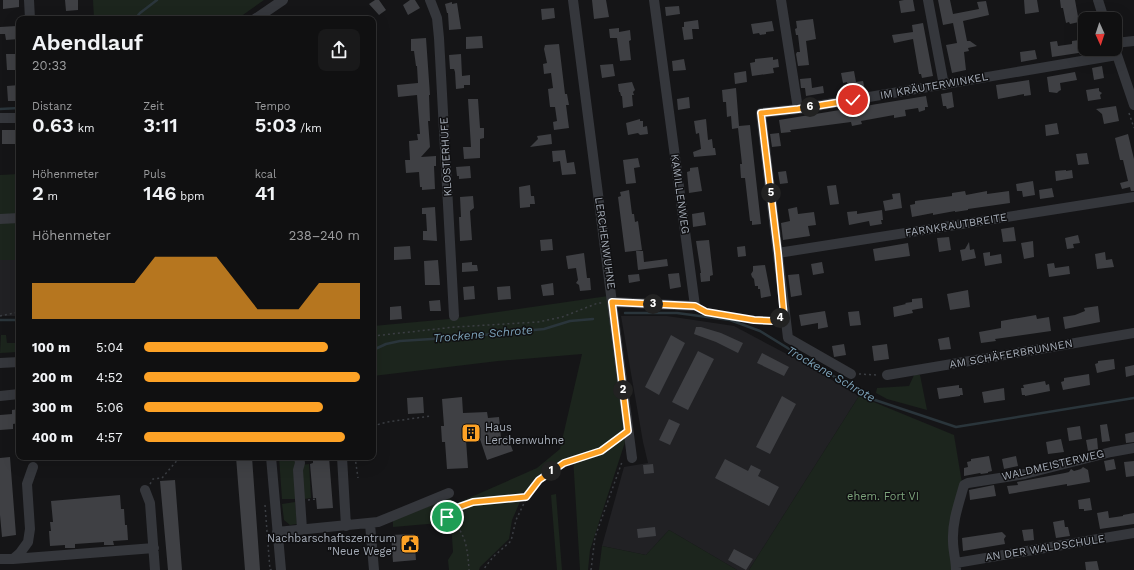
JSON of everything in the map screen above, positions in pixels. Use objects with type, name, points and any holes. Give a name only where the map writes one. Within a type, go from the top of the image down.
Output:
[{"type":"street","points":[[29,0],[30,16]]},
{"type":"street","points":[[261,16],[282,0]]},
{"type":"street","name":"KLOSTERHUFE","points":[[430,0],[437,18],[439,38],[454,316]]},
{"type":"street","name":"LERCHENWUHNE","points":[[573,0],[632,458]]},
{"type":"street","name":"KAMILLENWEG","points":[[654,0],[695,306]]},
{"type":"street","points":[[781,0],[798,109]]},
{"type":"street","points":[[928,0],[944,85]]},
{"type":"street","points":[[1098,0],[1102,12]]},
{"type":"street","name":"IM KRÄUTERWINKEL","points":[[851,374],[788,338],[784,317],[778,253],[761,113],[798,109],[944,85],[1095,56]]},
{"type":"street","points":[[1117,56],[1134,105]]},
{"type":"street","points":[[0,118],[16,118]]},
{"type":"street","name":"FARNKRAUTBREITE","points":[[778,253],[1134,197]]},
{"type":"street","points":[[0,219],[16,218]]},
{"type":"street","points":[[612,302],[695,306]]},
{"type":"street","name":"AM SCHÄFERBRUNNEN","points":[[887,375],[1134,333]]},
{"type":"street","points":[[0,363],[16,362]]},
{"type":"street","points":[[0,396],[16,394]]},
{"type":"street","name":"WALDMEISTERWEG","points":[[956,566],[952,541],[955,517],[964,485],[968,483],[1025,474],[1111,452],[1134,448]]},
{"type":"street","points":[[271,460],[281,570]]},
{"type":"street","points":[[300,460],[298,470],[302,529]]},
{"type":"street","points":[[342,460],[346,526]]},
{"type":"street","points":[[13,559],[20,553],[28,542],[30,533],[26,484],[33,467]]},
{"type":"street","points":[[146,490],[150,503],[155,570]]},
{"type":"street","points":[[277,532],[370,524],[385,520],[449,493]]},
{"type":"street","points":[[370,524],[374,570]]},
{"type":"street","name":"AN DER WALDSCHULE","points":[[956,566],[1134,533]]},
{"type":"street","points":[[0,559],[154,548]]},
{"type":"path","points":[[376,336],[455,327],[538,322],[562,317],[598,303],[612,302]]},
{"type":"path","points":[[695,306],[706,312],[754,320],[773,321],[784,317]]},
{"type":"path","points":[[0,316],[16,313]]},
{"type":"path","points":[[851,374],[887,375]]},
{"type":"path","points":[[376,425],[386,422],[431,416]]},
{"type":"path","points":[[484,570],[494,557],[511,541],[516,520],[526,497],[539,480],[564,463],[601,451],[628,431]]},
{"type":"path","points":[[590,570],[595,537],[622,462],[632,458]]},
{"type":"path","points":[[146,490],[153,479],[162,478],[177,460]]},
{"type":"path","points":[[355,460],[358,478]]},
{"type":"path","points":[[442,513],[473,502],[526,497]]},
{"type":"path","points":[[424,504],[442,513],[453,522],[463,536],[467,547],[469,570]]},
{"type":"shaded area","points":[[0,254],[16,254],[16,316],[0,316]]},
{"type":"shaded area","points":[[621,316],[667,316],[734,326],[798,360],[859,396],[749,570],[737,570],[669,530],[646,555],[602,546],[624,467],[648,463]]},
{"type":"green space","points":[[93,0],[264,0],[241,16],[94,16]]},
{"type":"green space","points":[[16,174],[16,260],[0,260],[0,175]]},
{"type":"green space","points":[[608,296],[625,442],[590,550],[588,570],[580,570],[573,457],[538,476],[523,495],[512,520],[509,539],[480,567],[479,570],[449,570],[448,560],[453,552],[451,522],[393,527],[393,520],[450,498],[453,505],[537,468],[560,449],[582,354],[498,361],[376,376],[376,326],[449,319]]},
{"type":"green space","points":[[1,335],[6,335],[7,343],[16,343],[16,352],[0,353]]},
{"type":"green space","points":[[914,375],[920,375],[927,410],[887,399],[876,393],[877,388],[909,386]]},
{"type":"green space","name":"ehem. Fort VI","points":[[859,396],[954,435],[962,483],[951,544],[951,570],[749,570]]},
{"type":"green space","points":[[279,460],[296,460],[296,499],[282,499]]},
{"type":"green space","points":[[309,464],[311,498],[304,499],[302,465]]},
{"type":"green space","points":[[556,494],[562,570],[557,570],[551,495]]},
{"type":"green space","points":[[295,502],[297,524],[290,525],[284,520],[282,504]]},
{"type":"green space","points":[[669,530],[737,570],[599,570],[602,546],[646,555]]},
{"type":"building","points":[[3,0],[19,0],[19,7],[3,9]]},
{"type":"building","points":[[65,0],[78,0],[78,10],[66,11]]},
{"type":"building","points":[[375,0],[379,0],[386,10],[379,15],[369,4]]},
{"type":"building","points":[[410,0],[415,0],[420,8],[408,15],[403,5]]},
{"type":"building","points":[[592,0],[606,0],[609,17],[594,19]]},
{"type":"building","points":[[913,0],[915,11],[901,13],[899,1]]},
{"type":"building","points":[[938,0],[950,0],[953,14],[979,9],[977,2],[986,1],[989,15],[963,21],[967,41],[970,41],[977,46],[968,48],[969,51],[964,52],[966,70],[952,73],[946,45],[957,43],[953,23],[943,25]]},
{"type":"building","points":[[1024,0],[1037,0],[1039,12],[1025,14]]},
{"type":"building","points":[[1060,0],[1075,0],[1078,22],[1070,24],[1069,22],[1066,23],[1063,8],[1061,8]]},
{"type":"building","points":[[452,2],[452,4],[457,3],[461,29],[449,30],[448,13],[445,4]]},
{"type":"building","points":[[679,6],[680,14],[666,16],[665,7]]},
{"type":"building","points":[[554,8],[555,18],[542,20],[541,9]]},
{"type":"building","points":[[813,19],[816,39],[806,41],[809,65],[798,66],[796,54],[797,52],[800,52],[798,35],[796,35],[795,29],[797,28],[796,21]]},
{"type":"building","points":[[698,20],[699,29],[692,29],[693,39],[684,40],[682,27],[684,27],[684,22]]},
{"type":"building","points":[[772,21],[774,31],[766,32],[766,34],[760,35],[759,33],[753,34],[751,24]]},
{"type":"building","points":[[923,23],[933,76],[922,78],[921,74],[919,74],[913,39],[894,43],[892,35],[913,32],[912,25]]},
{"type":"building","points":[[16,26],[16,39],[6,40],[5,34],[0,34],[0,27]]},
{"type":"building","points":[[619,28],[619,32],[630,30],[631,40],[629,41],[631,60],[620,61],[617,38],[610,38],[609,29]]},
{"type":"building","points":[[482,36],[483,48],[466,49],[466,37]]},
{"type":"building","points":[[426,38],[430,95],[430,121],[428,121],[430,147],[421,157],[436,156],[436,166],[434,166],[435,189],[422,190],[422,187],[420,187],[419,172],[406,173],[405,160],[410,160],[409,141],[418,140],[417,134],[420,134],[417,95],[398,97],[397,85],[418,83],[414,51],[411,51],[411,39]]},
{"type":"building","points":[[1078,40],[1078,53],[1052,57],[1050,42],[1057,41],[1058,46],[1072,44],[1072,41]]},
{"type":"building","points":[[559,44],[565,94],[567,94],[569,105],[566,105],[569,128],[554,130],[553,122],[557,121],[555,107],[550,107],[548,89],[553,88],[551,73],[544,74],[543,64],[547,63],[544,49],[545,45]]},
{"type":"building","points":[[1035,50],[1037,59],[1021,62],[1020,52]]},
{"type":"building","points":[[6,54],[16,54],[16,70],[7,70]]},
{"type":"building","points":[[461,54],[462,76],[470,75],[470,85],[464,85],[464,88],[456,89],[455,72],[454,69],[450,69],[449,55]]},
{"type":"building","points":[[773,57],[773,60],[778,59],[779,67],[773,68],[774,73],[752,76],[750,63],[755,62],[755,59]]},
{"type":"building","points":[[684,59],[686,70],[673,71],[672,61]]},
{"type":"building","points":[[613,64],[615,76],[602,78],[600,65]]},
{"type":"building","points":[[1102,66],[1104,78],[1094,80],[1092,68]]},
{"type":"building","points":[[746,71],[747,82],[735,84],[734,73]]},
{"type":"building","points":[[854,71],[856,82],[863,81],[865,90],[855,91],[855,88],[848,90],[847,82],[843,83],[841,73]]},
{"type":"building","points":[[1075,72],[1077,80],[1060,83],[1061,90],[1057,93],[1049,92],[1047,77]]},
{"type":"building","points":[[811,78],[812,88],[823,86],[824,93],[806,96],[805,88],[801,88],[800,79]]},
{"type":"building","points":[[1029,80],[1031,95],[1024,96],[1024,94],[998,99],[996,85]]},
{"type":"building","points":[[632,82],[635,90],[633,92],[634,95],[632,95],[633,106],[623,108],[622,96],[619,92],[618,84]]},
{"type":"building","points":[[16,85],[16,101],[8,101],[7,86]]},
{"type":"building","points":[[736,88],[739,126],[750,125],[761,224],[752,225],[752,221],[750,221],[745,178],[741,178],[740,164],[742,164],[738,128],[732,129],[731,116],[727,117],[726,102],[723,102],[722,90]]},
{"type":"building","points":[[1099,88],[1099,91],[1102,93],[1100,95],[1101,99],[1088,101],[1086,90]]},
{"type":"building","points":[[952,92],[954,107],[947,109],[946,106],[943,106],[941,94]]},
{"type":"building","points":[[926,96],[928,107],[925,107],[925,110],[919,112],[918,108],[905,110],[906,116],[894,118],[894,115],[861,121],[862,124],[852,126],[851,122],[790,130],[791,132],[781,133],[779,120]]},
{"type":"building","points":[[689,97],[690,108],[678,110],[677,99]]},
{"type":"building","points":[[468,99],[478,99],[480,128],[484,128],[484,138],[480,139],[480,158],[464,159],[463,147],[471,147]]},
{"type":"building","points":[[1116,106],[1119,121],[1104,124],[1102,114],[1096,109]]},
{"type":"building","points":[[640,119],[640,121],[643,121],[643,127],[647,126],[648,134],[640,135],[638,133],[628,135],[626,123]]},
{"type":"building","points":[[706,119],[708,140],[712,139],[713,148],[715,148],[716,155],[694,157],[693,152],[701,149],[699,133],[696,134],[694,121]]},
{"type":"building","points":[[1057,123],[1059,134],[1046,136],[1045,125]]},
{"type":"building","points":[[2,130],[15,130],[16,144],[2,144]]},
{"type":"building","points":[[779,133],[781,146],[772,147],[770,134]]},
{"type":"building","points":[[551,134],[552,144],[530,147],[538,139],[537,136]]},
{"type":"building","points":[[1128,134],[1134,159],[1134,191],[1131,191],[1130,187],[1122,189],[1120,183],[1128,181],[1123,160],[1120,160],[1115,138]]},
{"type":"building","points":[[565,150],[567,163],[574,162],[576,174],[562,175],[560,161],[553,162],[552,151]]},
{"type":"building","points":[[1087,153],[1089,164],[1078,165],[1076,154]]},
{"type":"building","points":[[638,158],[640,167],[634,168],[636,183],[626,184],[623,160]]},
{"type":"building","points":[[470,166],[471,178],[459,179],[459,176],[457,176],[456,167]]},
{"type":"building","points":[[698,167],[702,191],[689,193],[687,172],[690,171],[690,168]]},
{"type":"building","points":[[1072,170],[1073,178],[1056,181],[1055,171]]},
{"type":"building","points":[[786,171],[788,183],[780,184],[778,172]]},
{"type":"building","points":[[1033,181],[1035,195],[1023,197],[1022,191],[1017,191],[1016,184]]},
{"type":"building","points":[[530,185],[531,196],[534,196],[535,204],[530,204],[530,207],[520,208],[519,187]]},
{"type":"building","points":[[836,185],[839,204],[830,205],[827,186]]},
{"type":"building","points":[[1052,188],[1054,197],[1040,199],[1039,190]]},
{"type":"building","points":[[629,190],[632,214],[634,214],[635,222],[638,221],[642,250],[625,252],[618,197],[621,196],[620,192]]},
{"type":"building","points":[[965,191],[966,195],[987,191],[987,194],[1009,191],[1010,203],[912,217],[910,205],[915,204],[915,201],[952,196],[952,193]]},
{"type":"building","points":[[900,193],[902,208],[885,211],[883,201],[893,199],[892,194]]},
{"type":"building","points":[[473,196],[474,208],[470,211],[472,240],[460,241],[460,197]]},
{"type":"building","points":[[435,207],[437,241],[423,240],[423,231],[427,231],[426,214],[422,214],[422,208]]},
{"type":"building","points":[[797,207],[798,214],[814,212],[816,225],[808,226],[810,236],[783,240],[781,223],[790,221],[788,209]]},
{"type":"building","points":[[882,210],[882,224],[870,226],[869,221],[849,225],[847,212],[857,211],[857,214]]},
{"type":"building","points":[[704,212],[706,225],[693,227],[692,214]]},
{"type":"building","points":[[1014,227],[1016,241],[1003,242],[1001,229]]},
{"type":"building","points":[[1078,235],[1080,243],[1073,244],[1074,248],[1067,249],[1065,238]]},
{"type":"building","points":[[949,237],[951,250],[939,252],[937,238]]},
{"type":"building","points":[[552,239],[553,250],[541,251],[540,240]]},
{"type":"building","points":[[709,240],[713,275],[710,276],[710,281],[701,282],[696,241]]},
{"type":"building","points":[[1033,241],[1034,257],[1024,259],[1021,243]]},
{"type":"building","points":[[969,242],[970,250],[974,249],[976,258],[962,261],[960,250],[965,249]]},
{"type":"building","points":[[908,243],[910,256],[875,261],[873,249]]},
{"type":"building","points":[[410,246],[411,259],[394,260],[394,247]]},
{"type":"building","points":[[745,246],[746,256],[738,257],[737,247]]},
{"type":"building","points":[[636,251],[643,251],[644,262],[667,259],[668,266],[638,270]]},
{"type":"building","points":[[990,252],[990,256],[1001,254],[1002,263],[985,266],[983,253]]},
{"type":"building","points":[[1105,252],[1106,260],[1112,259],[1114,267],[1097,269],[1095,254]]},
{"type":"building","points":[[584,253],[587,278],[590,278],[591,290],[580,291],[579,285],[576,283],[578,280],[576,268],[568,269],[566,256]]},
{"type":"building","points":[[438,260],[440,285],[425,285],[424,261]]},
{"type":"building","points":[[472,262],[472,265],[477,265],[478,271],[462,272],[462,263]]},
{"type":"building","points":[[822,262],[824,273],[813,275],[811,264]]},
{"type":"building","points":[[1054,263],[1055,268],[1069,266],[1070,274],[1049,277],[1047,264]]},
{"type":"building","points":[[765,265],[771,296],[761,298],[760,289],[758,289],[758,286],[755,286],[754,279],[751,274],[753,271],[753,266]]},
{"type":"building","points":[[679,273],[681,287],[670,289],[668,274]]},
{"type":"building","points":[[639,274],[640,281],[629,283],[628,275]]},
{"type":"building","points":[[799,274],[802,295],[791,297],[788,275]]},
{"type":"building","points":[[553,283],[554,295],[543,296],[541,285]]},
{"type":"building","points":[[474,286],[475,299],[464,300],[463,287]]},
{"type":"building","points":[[510,286],[511,299],[498,300],[497,287]]},
{"type":"building","points":[[968,290],[970,307],[950,310],[947,294]]},
{"type":"building","points":[[922,298],[923,308],[912,310],[913,313],[894,317],[893,307],[912,302],[912,299]]},
{"type":"building","points":[[440,300],[441,311],[430,311],[429,301]]},
{"type":"building","points":[[401,306],[402,319],[390,320],[390,307]]},
{"type":"building","points":[[1098,306],[1100,322],[1065,329],[1063,317],[1075,315],[1085,311],[1084,308]]},
{"type":"building","points":[[825,311],[828,327],[818,329],[818,323],[801,326],[799,315]]},
{"type":"building","points":[[859,311],[861,325],[850,326],[848,312]]},
{"type":"building","points":[[1036,315],[1037,319],[1049,317],[1051,331],[995,339],[996,341],[981,343],[979,332],[1001,328],[1001,321]]},
{"type":"building","points":[[696,327],[721,333],[743,343],[738,353],[716,342],[694,334]]},
{"type":"building","points":[[671,335],[685,343],[659,395],[645,387]]},
{"type":"building","points":[[949,337],[951,349],[940,350],[938,339]]},
{"type":"building","points":[[844,344],[846,355],[834,357],[832,346]]},
{"type":"building","points":[[887,344],[889,359],[874,361],[872,346]]},
{"type":"building","points":[[698,351],[714,359],[688,410],[672,402]]},
{"type":"building","points":[[762,353],[789,367],[784,376],[757,363]]},
{"type":"building","points":[[1114,359],[1115,369],[1097,373],[1095,364],[1098,363],[1098,361]]},
{"type":"building","points":[[1134,365],[1134,375],[1126,377],[1125,367]]},
{"type":"building","points":[[1089,374],[1090,385],[1063,390],[1061,382],[1064,381],[1064,378]]},
{"type":"building","points":[[1045,381],[1046,385],[1049,384],[1050,391],[1025,396],[1022,395],[1021,388],[1024,388],[1023,385]]},
{"type":"building","points":[[959,385],[959,388],[962,388],[963,395],[939,399],[937,388]]},
{"type":"building","points":[[1004,388],[1005,400],[984,403],[982,392]]},
{"type":"building","points":[[782,396],[796,404],[770,454],[756,447]]},
{"type":"building","points":[[423,397],[424,413],[408,414],[407,398]]},
{"type":"building","name":"Haus Lerchenwuhne","points":[[462,397],[463,413],[487,412],[488,418],[499,417],[501,438],[507,436],[513,451],[487,460],[480,439],[466,440],[468,468],[447,469],[445,442],[442,442],[441,426],[444,426],[442,399]]},
{"type":"building","points":[[16,409],[16,424],[13,424],[13,429],[0,430],[0,415],[12,414],[12,410]]},
{"type":"building","points":[[669,419],[680,424],[670,445],[659,440]]},
{"type":"building","points":[[1107,424],[1110,441],[1102,442],[1100,425]]},
{"type":"building","points":[[1080,426],[1082,439],[1069,441],[1067,428]]},
{"type":"building","points":[[1134,432],[1134,442],[1126,443],[1125,434]]},
{"type":"building","points":[[1097,438],[1098,449],[1088,451],[1086,440]]},
{"type":"building","points":[[1061,439],[1064,452],[1048,454],[1046,442]]},
{"type":"building","points":[[989,456],[992,471],[988,473],[964,476],[964,468],[968,467],[967,462],[971,461],[971,459]]},
{"type":"building","points":[[1016,456],[1018,466],[1004,469],[1002,459]]},
{"type":"building","points":[[10,457],[16,535],[2,537],[0,515],[0,458]]},
{"type":"building","points":[[725,459],[748,471],[751,465],[761,470],[758,476],[779,487],[769,506],[715,478]]},
{"type":"building","points":[[1114,459],[1116,469],[1106,471],[1104,461]]},
{"type":"building","points":[[236,460],[252,460],[260,570],[245,570]]},
{"type":"building","points":[[313,460],[329,460],[333,508],[317,509],[316,498],[313,498],[310,464],[313,463]]},
{"type":"building","points":[[1134,461],[1134,476],[1126,477],[1124,462]]},
{"type":"building","points":[[653,464],[654,473],[644,474],[643,465]]},
{"type":"building","points":[[1083,467],[1088,470],[1090,482],[1067,486],[1067,484],[1009,494],[1007,486],[1018,485],[1017,482],[1065,473],[1069,472],[1071,469],[1074,471]]},
{"type":"building","points":[[175,480],[182,570],[168,570],[160,481]]},
{"type":"building","points":[[994,485],[996,496],[970,500],[969,490]]},
{"type":"building","points":[[120,495],[121,509],[124,509],[125,525],[127,525],[128,540],[113,541],[114,545],[104,545],[104,542],[75,544],[75,548],[65,548],[65,545],[50,546],[50,522],[53,522],[51,501]]},
{"type":"building","points":[[1090,498],[1092,510],[1084,511],[1084,509],[1079,509],[1078,500]]},
{"type":"building","points":[[1108,511],[1109,518],[1134,513],[1134,524],[1100,529],[1097,513]]},
{"type":"building","points":[[1064,520],[1065,527],[1068,527],[1070,536],[1056,538],[1053,522]]},
{"type":"building","points":[[655,527],[656,536],[638,538],[637,529]]},
{"type":"building","points":[[1033,529],[1034,540],[1024,541],[1022,530]]},
{"type":"building","points":[[1002,532],[1006,536],[1004,539],[1005,544],[963,551],[962,538]]},
{"type":"building","points":[[414,534],[416,560],[393,562],[391,535]]},
{"type":"building","points":[[734,549],[753,559],[746,570],[728,560]]},
{"type":"building","points":[[1097,561],[1099,570],[1086,570],[1085,562]]},
{"type":"waterway","points":[[138,16],[157,0]]},
{"type":"waterway","points":[[0,109],[16,108]]},
{"type":"waterway","name":"Trockene Schrote","points":[[625,313],[677,313],[730,320],[760,331],[869,398],[956,427],[1134,398]]},
{"type":"waterway","name":"Trockene Schrote","points":[[376,349],[386,344],[400,341],[463,337],[544,329],[570,321],[593,319]]},
{"type":"waterway","name":"Trockene Schrote","points":[[0,320],[16,320]]},
{"type":"place","name":"Haus Lerchenwuhne","points":[[471,433]]},
{"type":"place","name":"Nachbarschaftszentrum \"Neue Wege\"","points":[[410,544]]},
{"type":"route","points":[[447,517],[442,513],[470,503],[526,497],[539,480],[564,463],[601,451],[628,431],[612,302],[695,306],[706,312],[754,320],[773,321],[784,317],[778,253],[761,113],[798,109],[853,100]]}]
